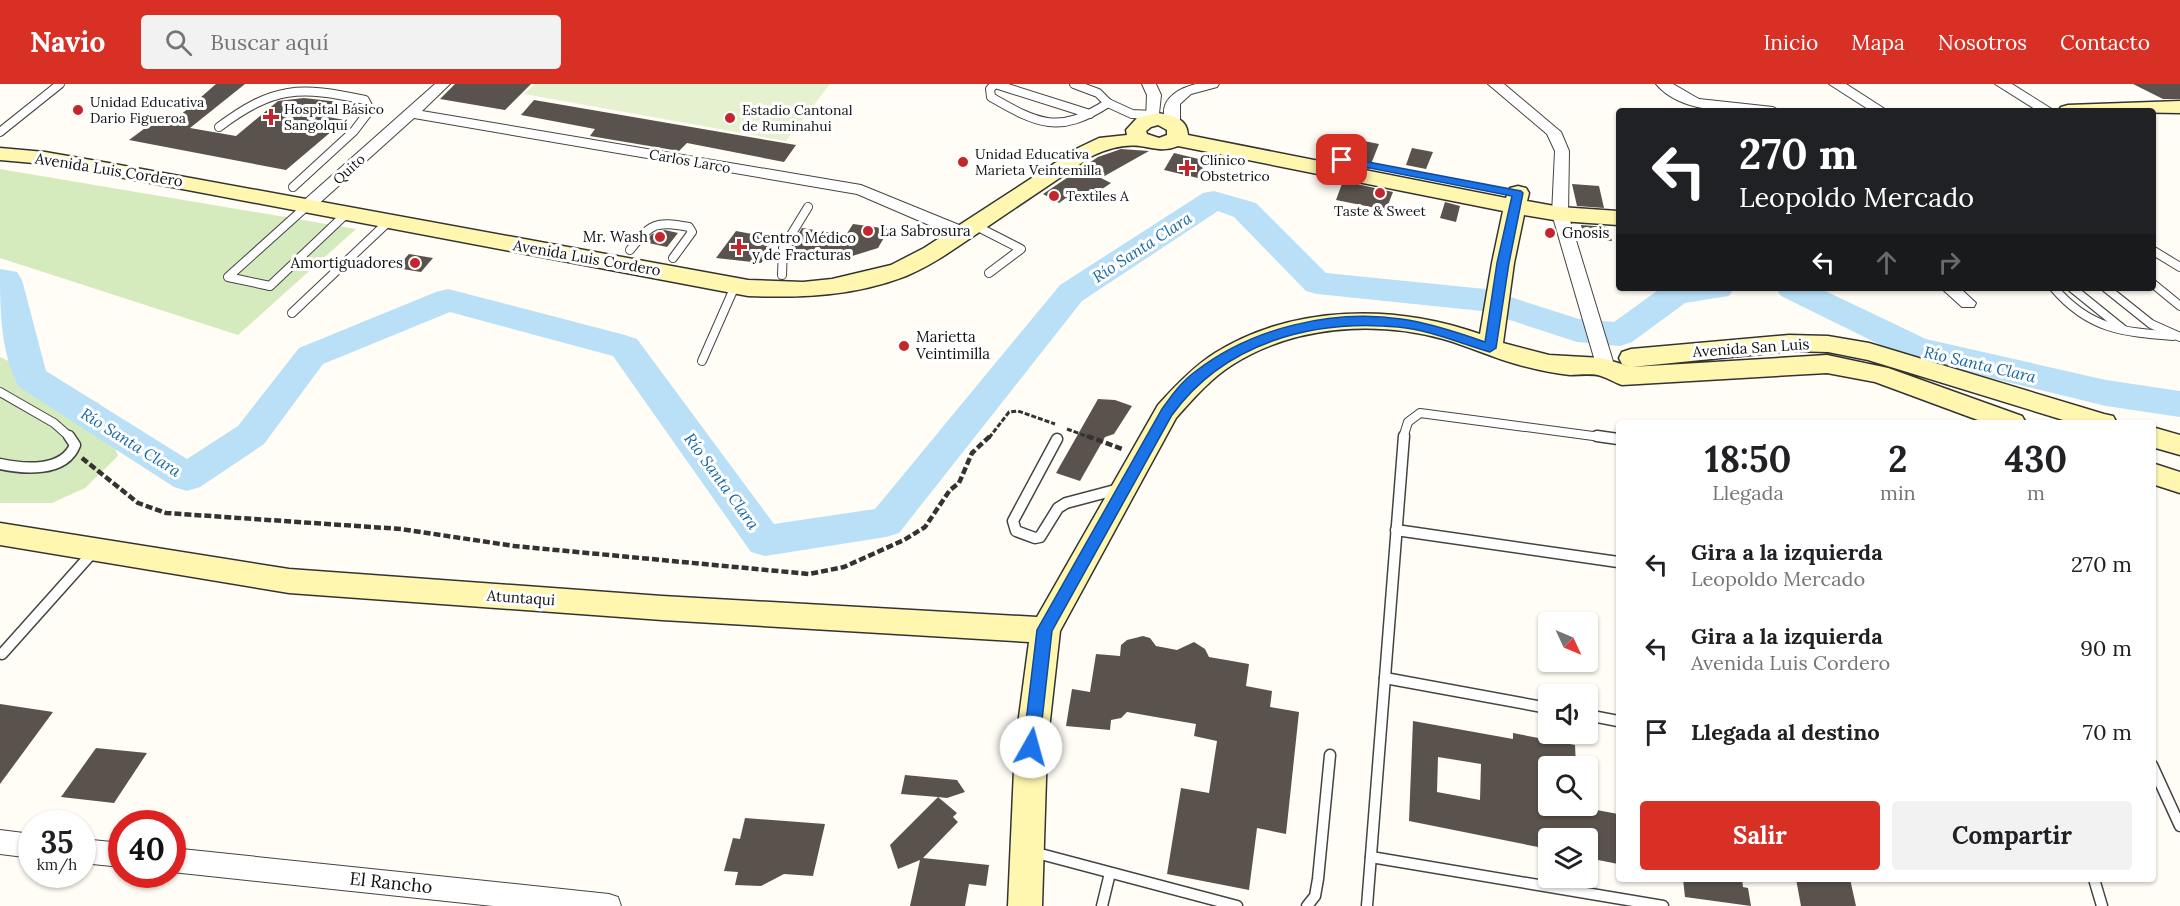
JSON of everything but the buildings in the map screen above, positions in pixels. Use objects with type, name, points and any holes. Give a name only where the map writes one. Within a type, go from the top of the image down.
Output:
[{"type":"main road","points":[[2152,108],[2180,107]]},
{"type":"main road","points":[[2156,118],[2180,117]]},
{"type":"main road","name":"Avenida Luis Cordero","points":[[0,140],[149,160],[293,187],[347,213],[388,222],[735,286],[803,290],[860,282],[900,270],[1098,133],[1120,126],[1159,127],[1516,200],[1616,218]]},
{"type":"main road","name":"Avenida Luis Cordero","points":[[0,154],[45,158],[315,199],[746,271],[782,275],[833,273],[874,264],[961,227],[1092,148],[1159,127]]},
{"type":"main road","points":[[1490,348],[1503,263],[1516,200]]},
{"type":"main road","name":"Avenida Luis Cordero","points":[[1560,206],[1616,203]]},
{"type":"main road","name":"Avenida San Luis","points":[[1044,630],[1167,412],[1181,392],[1199,375],[1240,348],[1296,328],[1346,321],[1399,323],[1444,332],[1528,359],[1567,366],[1603,356],[1619,359],[1789,343],[1828,344],[1869,352],[2094,420]]},
{"type":"main road","name":"Avenida San Luis","points":[[1603,356],[1622,376],[1799,364],[1827,364],[1855,368],[1899,381],[2005,420]]},
{"type":"main road","points":[[2156,438],[2180,445]]},
{"type":"main road","points":[[2156,474],[2180,483]]},
{"type":"main road","name":"Atuntaqui","points":[[0,534],[289,581],[662,608],[1044,630]]},
{"type":"main road","points":[[1025,906],[1031,747],[1044,630]]},
{"type":"street","name":"Quito","points":[[315,199],[443,84]]},
{"type":"street","points":[[1149,84],[1154,95],[1159,127]]},
{"type":"street","points":[[1159,127],[1172,101],[1186,92],[1212,84]]},
{"type":"street","points":[[1663,84],[1695,103],[1744,108]]},
{"type":"street","points":[[1836,84],[1876,108]]},
{"type":"street","points":[[2002,84],[2043,108]]},
{"type":"street","points":[[1503,85],[1554,132],[1563,151],[1560,206],[1603,356]]},
{"type":"street","name":"Carlos Larco","points":[[410,113],[861,190],[961,227]]},
{"type":"street","points":[[1953,291],[1968,303]]},
{"type":"street","points":[[0,842],[18,844]]},
{"type":"street","name":"El Rancho","points":[[186,861],[609,906]]},
{"type":"lane","points":[[0,132],[60,84]]},
{"type":"lane","points":[[1090,114],[995,84],[990,90],[991,97],[1041,123],[1070,122],[1090,114],[1108,103]]},
{"type":"lane","points":[[1074,84],[1097,92],[1106,98],[1108,103],[1159,127]]},
{"type":"lane","points":[[219,127],[250,102],[276,90],[314,89],[364,100],[370,110],[354,131],[293,187]]},
{"type":"lane","points":[[315,199],[228,277],[270,286],[347,213]]},
{"type":"lane","points":[[782,275],[783,248],[808,207]]},
{"type":"lane","points":[[292,313],[388,222]]},
{"type":"lane","points":[[630,250],[649,226],[655,223],[689,227],[692,232],[673,258]]},
{"type":"lane","points":[[961,227],[1021,249],[989,273]]},
{"type":"lane","points":[[2156,252],[2180,267]]},
{"type":"lane","points":[[702,361],[735,286]]},
{"type":"lane","points":[[2156,286],[2180,306]]},
{"type":"lane","points":[[2056,291],[2061,298],[2089,319],[2118,332],[2177,336]]},
{"type":"lane","points":[[2076,291],[2125,332]]},
{"type":"lane","points":[[2109,291],[2129,308],[2177,336]]},
{"type":"lane","points":[[0,392],[59,426],[74,441],[73,451],[53,464],[38,469],[24,469],[0,464]]},
{"type":"lane","points":[[1367,906],[1403,438],[1408,422],[1420,413],[1616,439]]},
{"type":"lane","points":[[1057,439],[1013,521],[1016,531],[1040,537],[1058,508],[1066,503],[1125,488]]},
{"type":"lane","points":[[1396,530],[1616,562]]},
{"type":"lane","points":[[2,654],[95,549]]},
{"type":"lane","points":[[1385,678],[1538,706]]},
{"type":"lane","points":[[1598,717],[1616,721]]},
{"type":"lane","points":[[1307,906],[1315,896],[1318,879],[1330,755]]},
{"type":"lane","points":[[2156,774],[2180,826]]},
{"type":"lane","points":[[1028,851],[1237,906]]},
{"type":"lane","points":[[1371,857],[1663,906]]},
{"type":"lane","points":[[1102,906],[1110,873]]},
{"type":"lane","points":[[2095,882],[2102,906]]},
{"type":"path","points":[[73,451],[138,502],[166,513],[401,529],[514,546],[693,562],[790,574],[809,574],[844,567],[904,540],[925,527],[950,490],[958,483],[972,453],[994,433],[999,422],[1009,412],[1018,411],[1143,456]]},
{"type":"green space","name":"Estadio Cantonal de Ruminahui","points":[[535,84],[830,84],[786,141],[524,94]]},
{"type":"green space","points":[[0,169],[356,229],[238,335],[0,258]]},
{"type":"green space","points":[[0,357],[99,403],[118,456],[85,488],[52,503],[0,503]]},
{"type":"waterway","name":"Río Santa Clara","points":[[0,280],[6,280],[31,378],[187,477],[251,435],[311,356],[448,300],[625,347],[765,541],[886,522],[1071,293],[1214,200],[1245,210],[1317,283],[1485,300],[1577,330],[1620,334],[1676,293],[1693,291]]},
{"type":"waterway","name":"Río Santa Clara","points":[[1798,291],[1917,349],[2106,393],[2180,404]]},
{"type":"place","name":"Unidad Educativa Dario Figueroa","points":[[78,110]]},
{"type":"place","name":"Hospital Básico Sangolquí","points":[[271,117]]},
{"type":"place","name":"Estadio Cantonal de Ruminahui","points":[[730,118]]},
{"type":"place","name":"Unidad Educativa Marieta Veintemilla","points":[[963,162]]},
{"type":"place","name":"Clínico Obstetrico","points":[[1187,168]]},
{"type":"place","name":"Taste & Sweet","points":[[1380,193]]},
{"type":"place","name":"Textiles A","points":[[1054,196]]},
{"type":"place","name":"La Sabrosura","points":[[868,231]]},
{"type":"place","name":"Gnosis","points":[[1550,233]]},
{"type":"place","name":"Mr. Wash","points":[[660,237]]},
{"type":"place","name":"Centro Médico y de Fracturas","points":[[739,247]]},
{"type":"place","name":"Amortiguadores","points":[[415,263]]},
{"type":"place","name":"Marietta Veintimilla","points":[[904,346]]},
{"type":"route","points":[[1031,747],[1044,630],[1167,412],[1181,392],[1199,375],[1240,348],[1296,328],[1346,321],[1399,323],[1444,332],[1490,348],[1503,263],[1518,193],[1342,160]]}]
